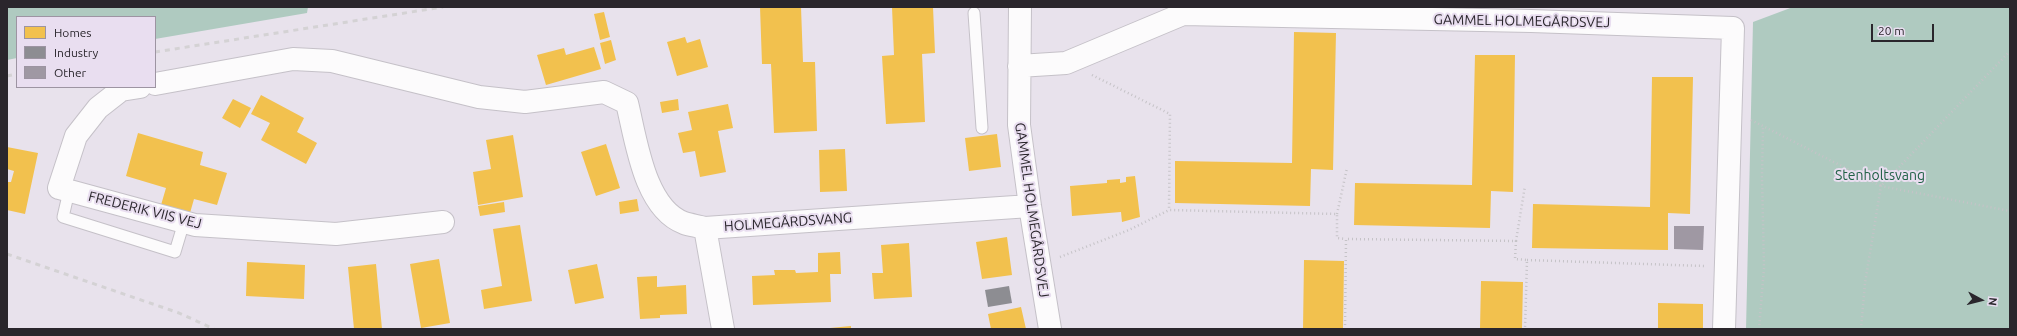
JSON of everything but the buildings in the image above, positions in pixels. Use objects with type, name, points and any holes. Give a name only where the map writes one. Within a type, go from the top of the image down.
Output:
[{"type":"street","name":"GAMMEL HOLMEGÅRDSVEJ","points":[[1020,7],[1019,125],[1030,206],[1050,329]]},
{"type":"street","name":"GAMMEL HOLMEGÅRDSVEJ","points":[[1019,66],[1066,63],[1183,14],[1531,21],[1733,28],[1724,329]]},
{"type":"street","name":"HOLMEGÅRDSVANG","points":[[156,84],[293,59],[332,61],[479,97],[525,102],[604,92],[627,103],[648,185],[665,210],[683,223],[705,228],[1030,206]]},
{"type":"street","name":"FREDERIK VIIS VEJ","points":[[134,88],[122,90],[98,108],[76,136],[59,188],[195,225],[336,234],[443,222]]},
{"type":"street","points":[[705,228],[723,329]]},
{"type":"lane","points":[[974,12],[982,128]]},
{"type":"lane","points":[[69,191],[63,216],[175,252],[184,222]]},
{"type":"path","points":[[1861,329],[1864,283],[1881,186],[2010,51]]},
{"type":"path","points":[[1091,74],[1170,114],[1169,210]]},
{"type":"path","points":[[1730,110],[1881,186],[2010,211]]},
{"type":"path","points":[[1759,329],[1764,268],[1762,177],[1763,126]]},
{"type":"path","points":[[1347,168],[1337,214],[1337,238],[1346,240],[1516,241]]},
{"type":"path","points":[[1525,186],[1516,241],[1515,259],[1725,267]]},
{"type":"path","points":[[1040,264],[1129,230],[1169,210],[1337,214]]},
{"type":"path","points":[[1345,329],[1346,240]]},
{"type":"path","points":[[1525,329],[1527,260]]},
{"type":"green space","points":[[7,7],[308,7],[307,13],[156,39],[156,16],[16,16],[16,58],[7,60]]},
{"type":"green space","name":"Stenholtsvang","points":[[1793,7],[2010,7],[2010,329],[1746,329],[1753,22]]},
{"type":"railway","points":[[156,52],[443,7]]},
{"type":"railway","points":[[7,76],[16,74]]},
{"type":"railway","points":[[7,254],[179,313],[214,329]]}]
